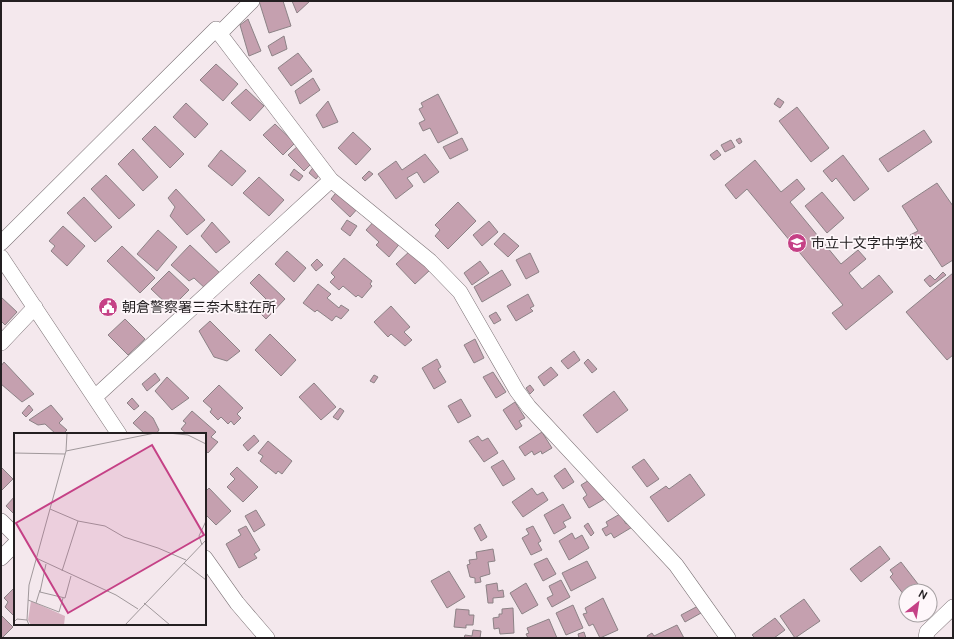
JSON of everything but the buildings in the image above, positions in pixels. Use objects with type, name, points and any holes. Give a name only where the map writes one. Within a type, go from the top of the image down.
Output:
[{"type":"street","points":[[220,33],[252,1]]},
{"type":"street","points":[[1,243],[216,29],[331,180],[430,261],[460,292],[517,391],[529,407],[676,565],[728,638]]},
{"type":"street","points":[[95,397],[331,180]]},
{"type":"street","points":[[1,257],[118,433]]},
{"type":"street","points":[[1,343],[35,308]]},
{"type":"street","points":[[1,522],[14,535]]},
{"type":"street","points":[[1,558],[14,545]]},
{"type":"street","points":[[206,559],[237,603],[267,638]]},
{"type":"street","points":[[926,638],[927,632],[953,607]]},
{"type":"place","name":"市立十文字中学校","points":[[797,243]]},
{"type":"place","name":"朝倉警察署三奈木駐在所","points":[[108,307]]}]
